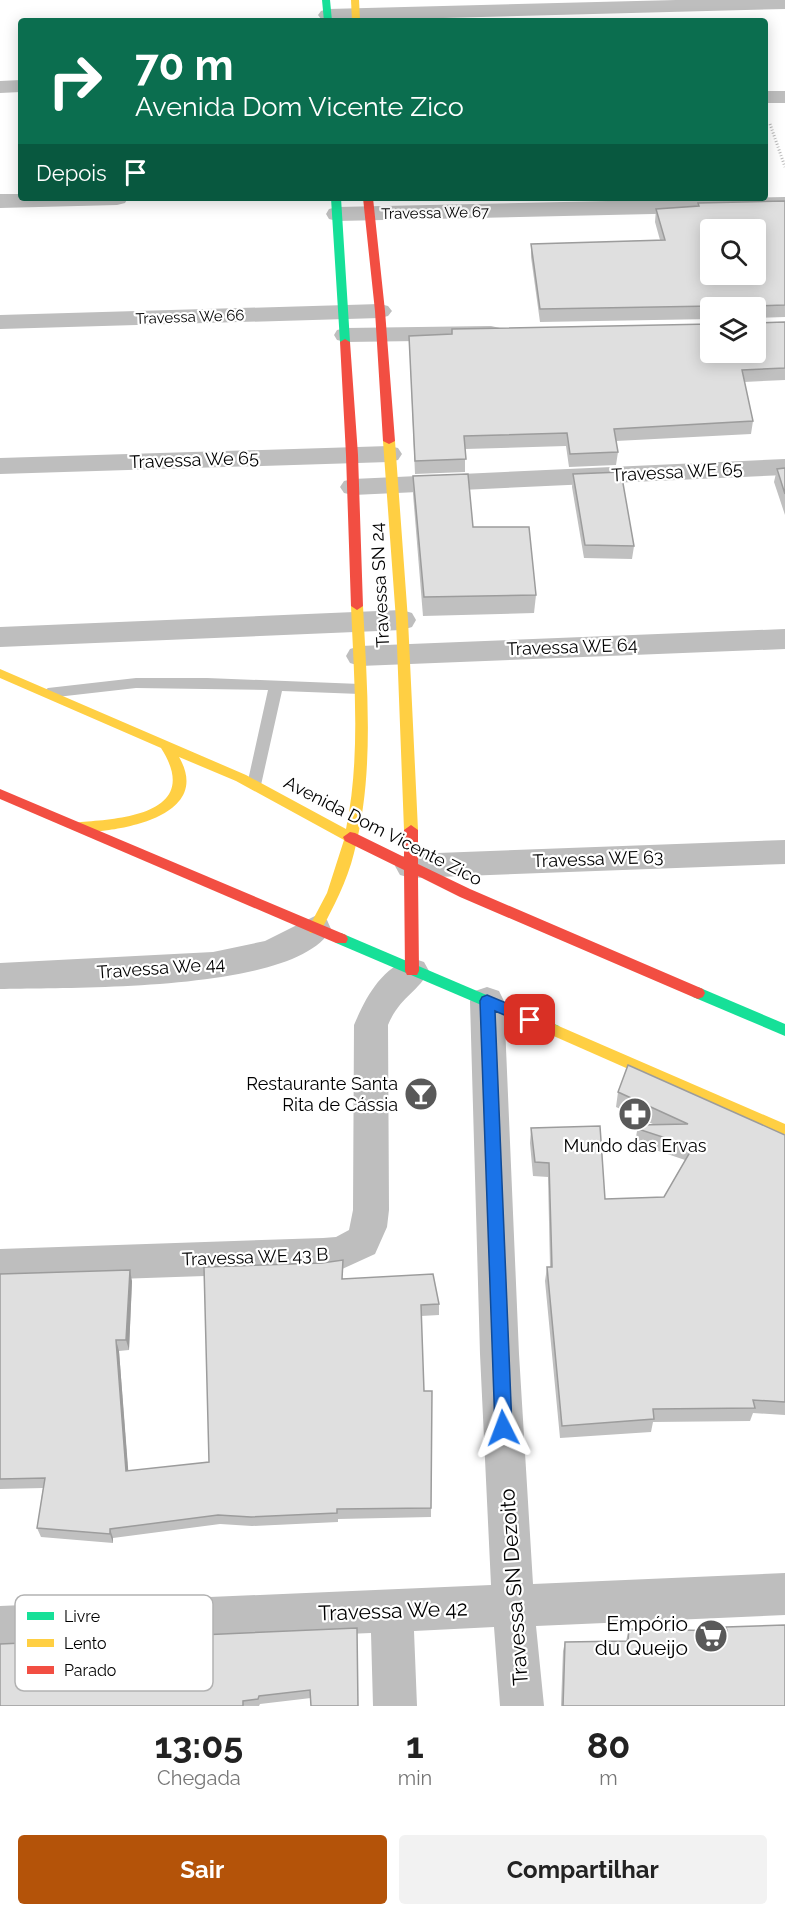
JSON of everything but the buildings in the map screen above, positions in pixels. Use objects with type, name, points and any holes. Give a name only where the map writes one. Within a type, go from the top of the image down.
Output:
[{"type":"main road","name":"Travessa SN 24","points":[[315,929],[335,899],[345,866],[360,743],[360,656],[352,455],[336,206]]},
{"type":"main road","name":"Travessa SN 24","points":[[369,206],[402,620],[413,885],[412,971]]},
{"type":"main road","name":"Avenida Dom Vicente Zico","points":[[0,673],[254,785],[379,853],[465,893],[785,1030]]},
{"type":"main road","points":[[76,827],[120,825],[138,821],[154,814],[175,798],[178,792],[178,768],[166,746]]},
{"type":"main road","points":[[0,794],[487,1001],[785,1131]]},
{"type":"street","points":[[328,12],[785,3]]},
{"type":"street","points":[[0,87],[18,86]]},
{"type":"street","points":[[768,98],[785,97]]},
{"type":"street","points":[[0,201],[18,201]]},
{"type":"street","name":"Travessa We 67","points":[[336,206],[785,204]]},
{"type":"street","name":"Travessa We 66","points":[[0,322],[345,324]]},
{"type":"street","points":[[345,324],[380,323],[511,333]]},
{"type":"street","name":"Travessa We 65","points":[[0,466],[389,454]]},
{"type":"street","name":"Travessa WE 65","points":[[353,487],[785,467]]},
{"type":"street","points":[[0,637],[402,620]]},
{"type":"street","name":"Travessa WE 64","points":[[360,656],[785,639]]},
{"type":"street","name":"Travessa WE 63","points":[[411,866],[785,852]]},
{"type":"street","name":"Travessa We 44","points":[[0,976],[236,963],[275,952],[299,941],[315,929]]},
{"type":"street","name":"Travessa WE 43 B","points":[[0,1266],[323,1255],[340,1253],[362,1242],[369,1227],[370,1210],[371,1025],[378,1004],[388,991],[412,971]]},
{"type":"street","name":"Travessa SN Dezoito","points":[[487,1001],[501,1384],[512,1606],[522,1706]]},
{"type":"street","name":"Travessa We 42","points":[[213,1618],[785,1594]]},
{"type":"street","points":[[392,1611],[395,1706]]},
{"type":"street","name":"Travessa We 42","points":[[0,1627],[15,1626]]},
{"type":"lane","points":[[45,693],[136,683],[360,689]]},
{"type":"lane","points":[[254,785],[276,686]]},
{"type":"path","points":[[768,119],[785,167]]},
{"type":"traffic: fast","points":[[326,0],[328,18]]},
{"type":"traffic: fast","points":[[336,201],[345,342]]},
{"type":"traffic: fast","points":[[341,939],[554,1030]]},
{"type":"traffic: fast","points":[[698,993],[785,1030]]},
{"type":"traffic: slow","points":[[355,0],[356,18]]},
{"type":"traffic: slow","points":[[389,441],[402,620],[411,830]]},
{"type":"traffic: slow","points":[[315,929],[334,893],[347,854],[356,814],[361,730],[357,606]]},
{"type":"traffic: slow","points":[[0,673],[241,778],[350,837]]},
{"type":"traffic: slow","points":[[81,827],[113,824],[149,816],[164,808],[175,798],[180,784],[178,766],[166,746]]},
{"type":"traffic: slow","points":[[554,1030],[785,1131]]},
{"type":"traffic: jam","points":[[368,201],[380,311],[389,441]]},
{"type":"traffic: jam","points":[[345,342],[352,455],[357,606]]},
{"type":"traffic: jam","points":[[0,794],[341,939]]},
{"type":"traffic: jam","points":[[411,830],[412,971]]},
{"type":"traffic: jam","points":[[350,837],[465,893],[698,993]]},
{"type":"place","name":"Restaurante Santa Rita de Cássia","points":[[421,1094]]},
{"type":"place","name":"Mundo das Ervas","points":[[635,1114]]},
{"type":"place","name":"Empório du Queijo","points":[[711,1636]]},
{"type":"route","points":[[503,1428],[487,1001],[530,1020]]}]
